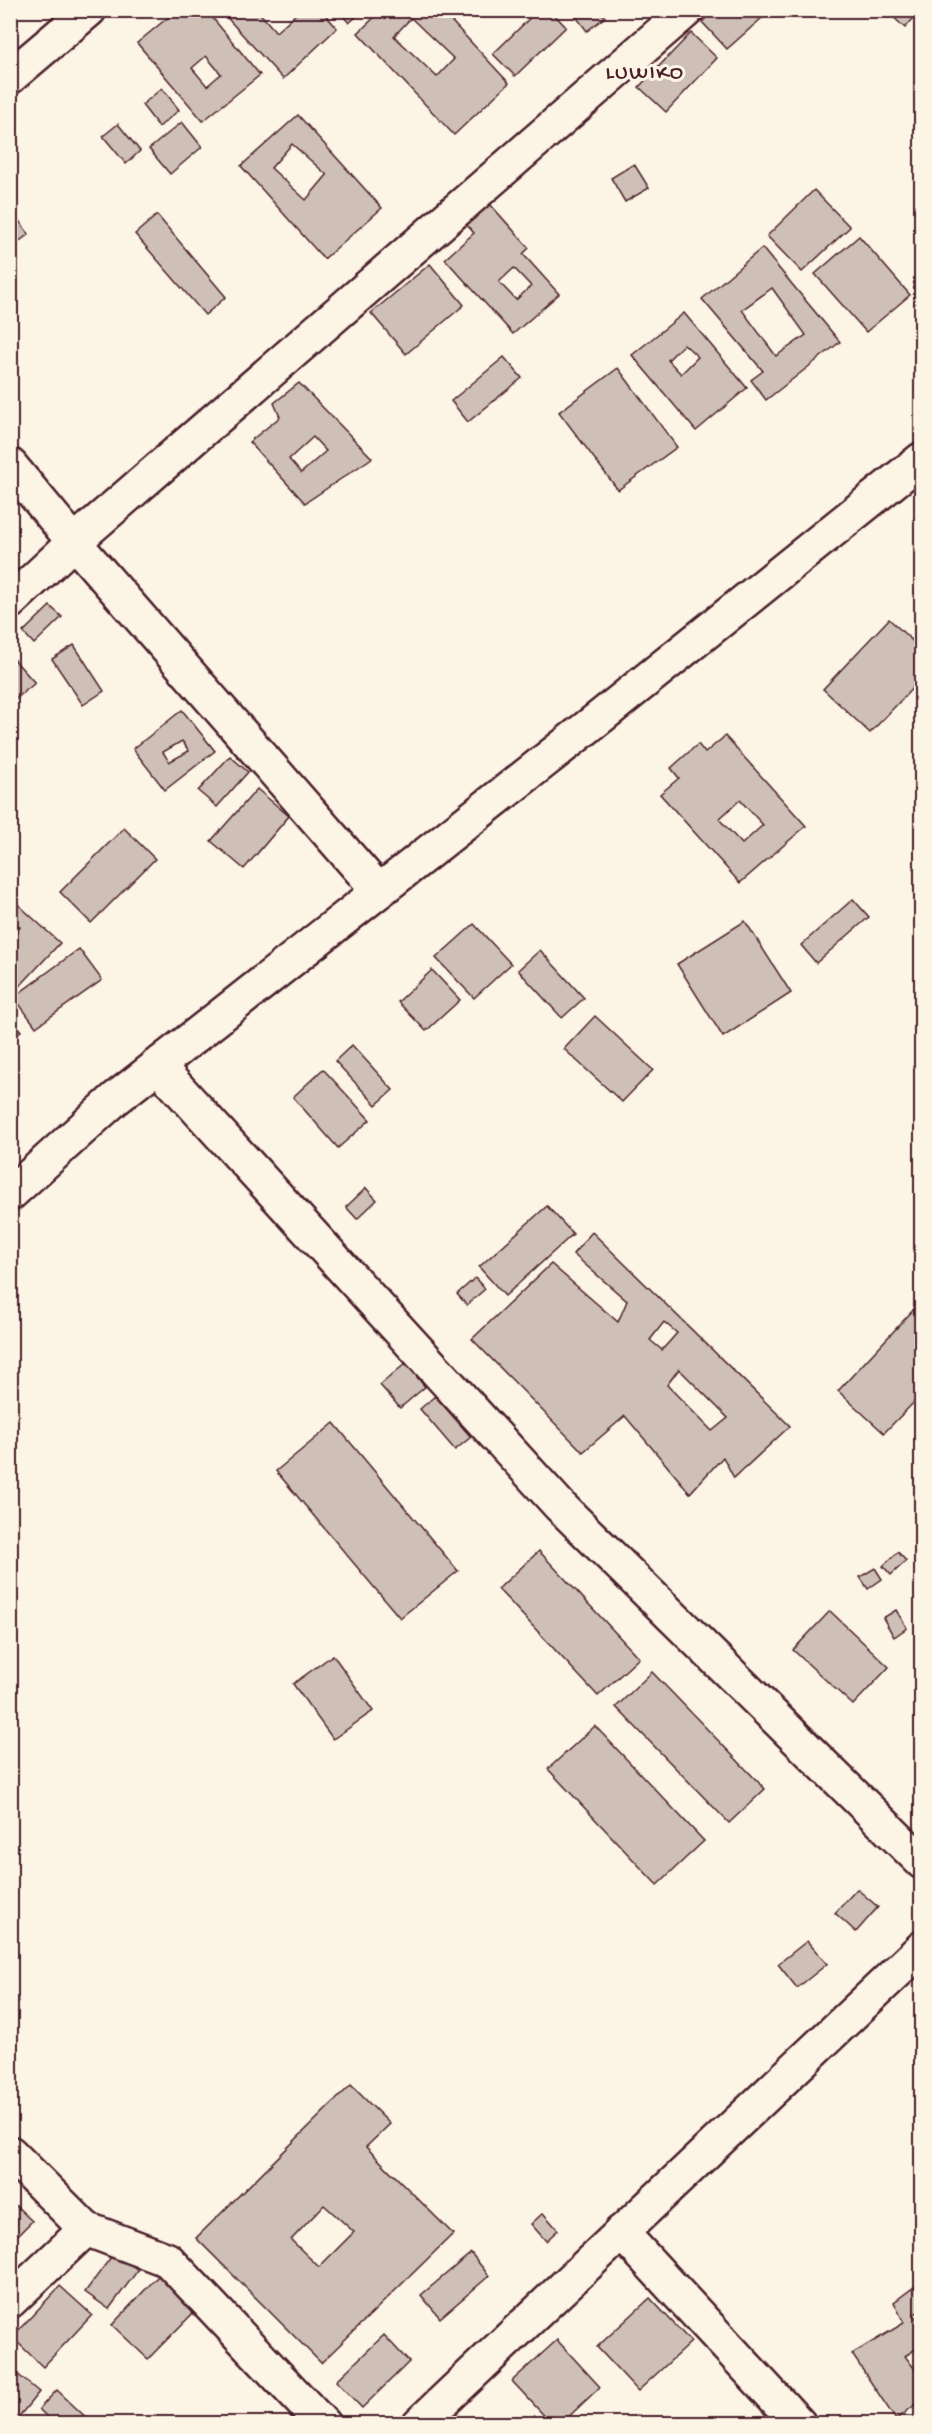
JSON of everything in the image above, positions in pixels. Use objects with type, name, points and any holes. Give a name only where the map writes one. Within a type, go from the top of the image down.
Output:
[{"type":"street","points":[[10,77],[89,10]]},
{"type":"street","points":[[10,602],[74,542],[687,10]]},
{"type":"street","points":[[10,1194],[115,1099],[157,1065],[599,718],[921,459]]},
{"type":"street","points":[[10,465],[74,542],[379,891]]},
{"type":"street","points":[[157,1065],[560,1506],[921,1862]]},
{"type":"street","points":[[419,2424],[921,1948]]},
{"type":"street","points":[[10,2153],[86,2229],[168,2260],[323,2424]]},
{"type":"street","points":[[10,2301],[86,2229]]},
{"type":"street","points":[[621,2232],[799,2424]]},
{"type":"building","points":[[177,10],[206,10],[260,75],[203,121],[137,43]],"holes":[[[206,56],[221,74],[207,86],[192,68]]]},
{"type":"building","points":[[220,10],[257,10],[276,32],[297,13],[294,10],[321,10],[337,28],[283,79]]},
{"type":"building","points":[[338,10],[364,10],[349,23]]},
{"type":"building","points":[[382,10],[441,10],[509,83],[454,135],[358,33]],"holes":[[[411,18],[454,59],[437,77],[394,36]]]},
{"type":"building","points":[[538,10],[550,10],[566,27],[515,76],[493,54]]},
{"type":"building","points":[[571,10],[600,10],[605,17],[587,31]]},
{"type":"building","points":[[714,10],[771,10],[727,49],[702,22]]},
{"type":"building","points":[[886,10],[921,10],[905,28]]},
{"type":"building","points":[[691,33],[717,58],[666,112],[639,87]]},
{"type":"building","points":[[162,88],[179,110],[159,127],[142,105]]},
{"type":"building","points":[[298,115],[382,208],[324,259],[241,166]],"holes":[[[292,144],[327,175],[306,200],[271,168]]]},
{"type":"building","points":[[182,122],[202,147],[170,174],[149,149]]},
{"type":"building","points":[[118,124],[140,151],[126,164],[103,136]]},
{"type":"building","points":[[634,164],[649,188],[625,202],[611,178]]},
{"type":"building","points":[[814,190],[850,227],[802,272],[767,236]]},
{"type":"building","points":[[489,203],[529,248],[523,254],[559,294],[513,334],[445,259],[474,233],[466,224]],"holes":[[[514,268],[531,286],[516,300],[499,282]]]},
{"type":"building","points":[[10,209],[29,234],[10,248]]},
{"type":"building","points":[[157,215],[226,297],[205,315],[135,234]]},
{"type":"building","points":[[859,236],[910,295],[866,332],[815,274]]},
{"type":"building","points":[[762,248],[840,342],[766,400],[751,380],[763,371],[702,299]],"holes":[[[772,288],[806,335],[776,356],[742,310]]]},
{"type":"building","points":[[430,264],[464,305],[406,354],[371,313]]},
{"type":"building","points":[[684,313],[747,388],[696,431],[632,355]],"holes":[[[684,344],[698,357],[681,374],[668,360]]]},
{"type":"building","points":[[504,357],[522,378],[468,422],[451,401]]},
{"type":"building","points":[[618,368],[677,447],[618,490],[559,412]]},
{"type":"building","points":[[299,383],[372,458],[305,503],[249,442],[280,417],[274,403]],"holes":[[[313,437],[326,451],[301,473],[289,459]]]},
{"type":"building","points":[[50,606],[62,617],[34,644],[23,632]]},
{"type":"building","points":[[889,619],[922,650],[922,678],[870,733],[823,689]]},
{"type":"building","points":[[74,645],[104,691],[83,705],[52,659]]},
{"type":"building","points":[[10,655],[35,683],[10,704]]},
{"type":"building","points":[[182,710],[215,751],[165,790],[133,749]],"holes":[[[182,741],[189,751],[169,762],[163,752]]]},
{"type":"building","points":[[725,736],[806,826],[740,883],[660,794],[679,778],[671,768],[698,744],[705,753]],"holes":[[[740,800],[763,825],[742,844],[719,819]]]},
{"type":"building","points":[[230,756],[248,772],[217,807],[198,791]]},
{"type":"building","points":[[257,789],[289,816],[244,869],[211,841]]},
{"type":"building","points":[[124,828],[155,859],[91,923],[60,892]]},
{"type":"building","points":[[10,897],[60,943],[20,986],[10,978],[10,944],[20,927],[10,921]]},
{"type":"building","points":[[853,899],[869,917],[816,963],[801,945]]},
{"type":"building","points":[[745,921],[791,993],[723,1037],[677,964]]},
{"type":"building","points":[[474,924],[511,964],[474,998],[436,958]]},
{"type":"building","points":[[79,949],[102,980],[36,1027],[14,997]]},
{"type":"building","points":[[540,950],[584,998],[562,1018],[518,970]]},
{"type":"building","points":[[432,970],[460,1000],[426,1031],[398,1002]]},
{"type":"building","points":[[595,1016],[653,1070],[622,1102],[564,1049]]},
{"type":"building","points":[[10,1018],[21,1031],[10,1040]]},
{"type":"building","points":[[352,1045],[393,1090],[376,1105],[335,1061]]},
{"type":"building","points":[[323,1069],[370,1120],[338,1148],[293,1097]]},
{"type":"building","points":[[366,1188],[377,1200],[357,1219],[346,1207]]},
{"type":"building","points":[[547,1206],[573,1234],[505,1296],[479,1267]]},
{"type":"building","points":[[592,1232],[790,1426],[734,1478],[723,1457],[690,1493],[625,1416],[583,1452],[472,1339],[551,1264],[618,1322],[627,1301],[573,1254]],"holes":[[[664,1322],[677,1333],[662,1350],[650,1340]],[[679,1369],[728,1418],[712,1431],[667,1385]]]},
{"type":"building","points":[[475,1278],[485,1289],[467,1305],[457,1294]]},
{"type":"building","points":[[917,1306],[922,1310],[922,1394],[884,1433],[838,1391]]},
{"type":"building","points":[[406,1363],[425,1387],[400,1408],[380,1385]]},
{"type":"building","points":[[435,1396],[471,1437],[455,1450],[420,1409]]},
{"type":"building","points":[[334,1423],[458,1571],[400,1618],[276,1471]]},
{"type":"building","points":[[539,1551],[639,1658],[598,1696],[498,1589]]},
{"type":"building","points":[[898,1552],[906,1561],[891,1575],[883,1566]]},
{"type":"building","points":[[875,1568],[882,1579],[868,1589],[860,1577]]},
{"type":"building","points":[[896,1610],[907,1628],[894,1637],[883,1618]]},
{"type":"building","points":[[830,1611],[889,1667],[853,1705],[793,1650]]},
{"type":"building","points":[[333,1655],[373,1711],[333,1739],[293,1684]]},
{"type":"building","points":[[652,1672],[765,1789],[729,1823],[616,1707]]},
{"type":"building","points":[[595,1726],[704,1841],[657,1885],[548,1769]]},
{"type":"building","points":[[857,1889],[878,1907],[856,1932],[835,1913]]},
{"type":"building","points":[[807,1941],[827,1964],[797,1988],[778,1964]]},
{"type":"building","points":[[351,2085],[390,2124],[366,2147],[453,2234],[321,2363],[196,2238]],"holes":[[[324,2205],[354,2232],[319,2267],[291,2240]]]},
{"type":"building","points":[[10,2200],[32,2221],[10,2243]]},
{"type":"building","points":[[543,2213],[558,2230],[546,2241],[531,2224]]},
{"type":"building","points":[[114,2253],[138,2270],[109,2309],[85,2292]]},
{"type":"building","points":[[471,2253],[489,2276],[440,2318],[421,2295]]},
{"type":"building","points":[[159,2275],[196,2310],[148,2359],[112,2325]]},
{"type":"building","points":[[922,2281],[922,2309],[913,2315],[922,2326],[922,2345],[905,2356],[917,2372],[922,2369],[922,2399],[896,2420],[852,2354],[904,2323],[894,2302]]},
{"type":"building","points":[[60,2286],[92,2315],[43,2367],[12,2337]]},
{"type":"building","points":[[650,2298],[691,2342],[638,2391],[597,2347]]},
{"type":"building","points":[[384,2335],[409,2362],[362,2408],[336,2381]]},
{"type":"building","points":[[557,2340],[600,2387],[561,2424],[552,2424],[512,2381]]},
{"type":"building","points":[[10,2368],[39,2392],[13,2424],[10,2424]]},
{"type":"building","points":[[57,2390],[93,2424],[54,2424],[39,2409]]},
{"type":"district","name":"LUWIKO","points":[[645,70]]}]
